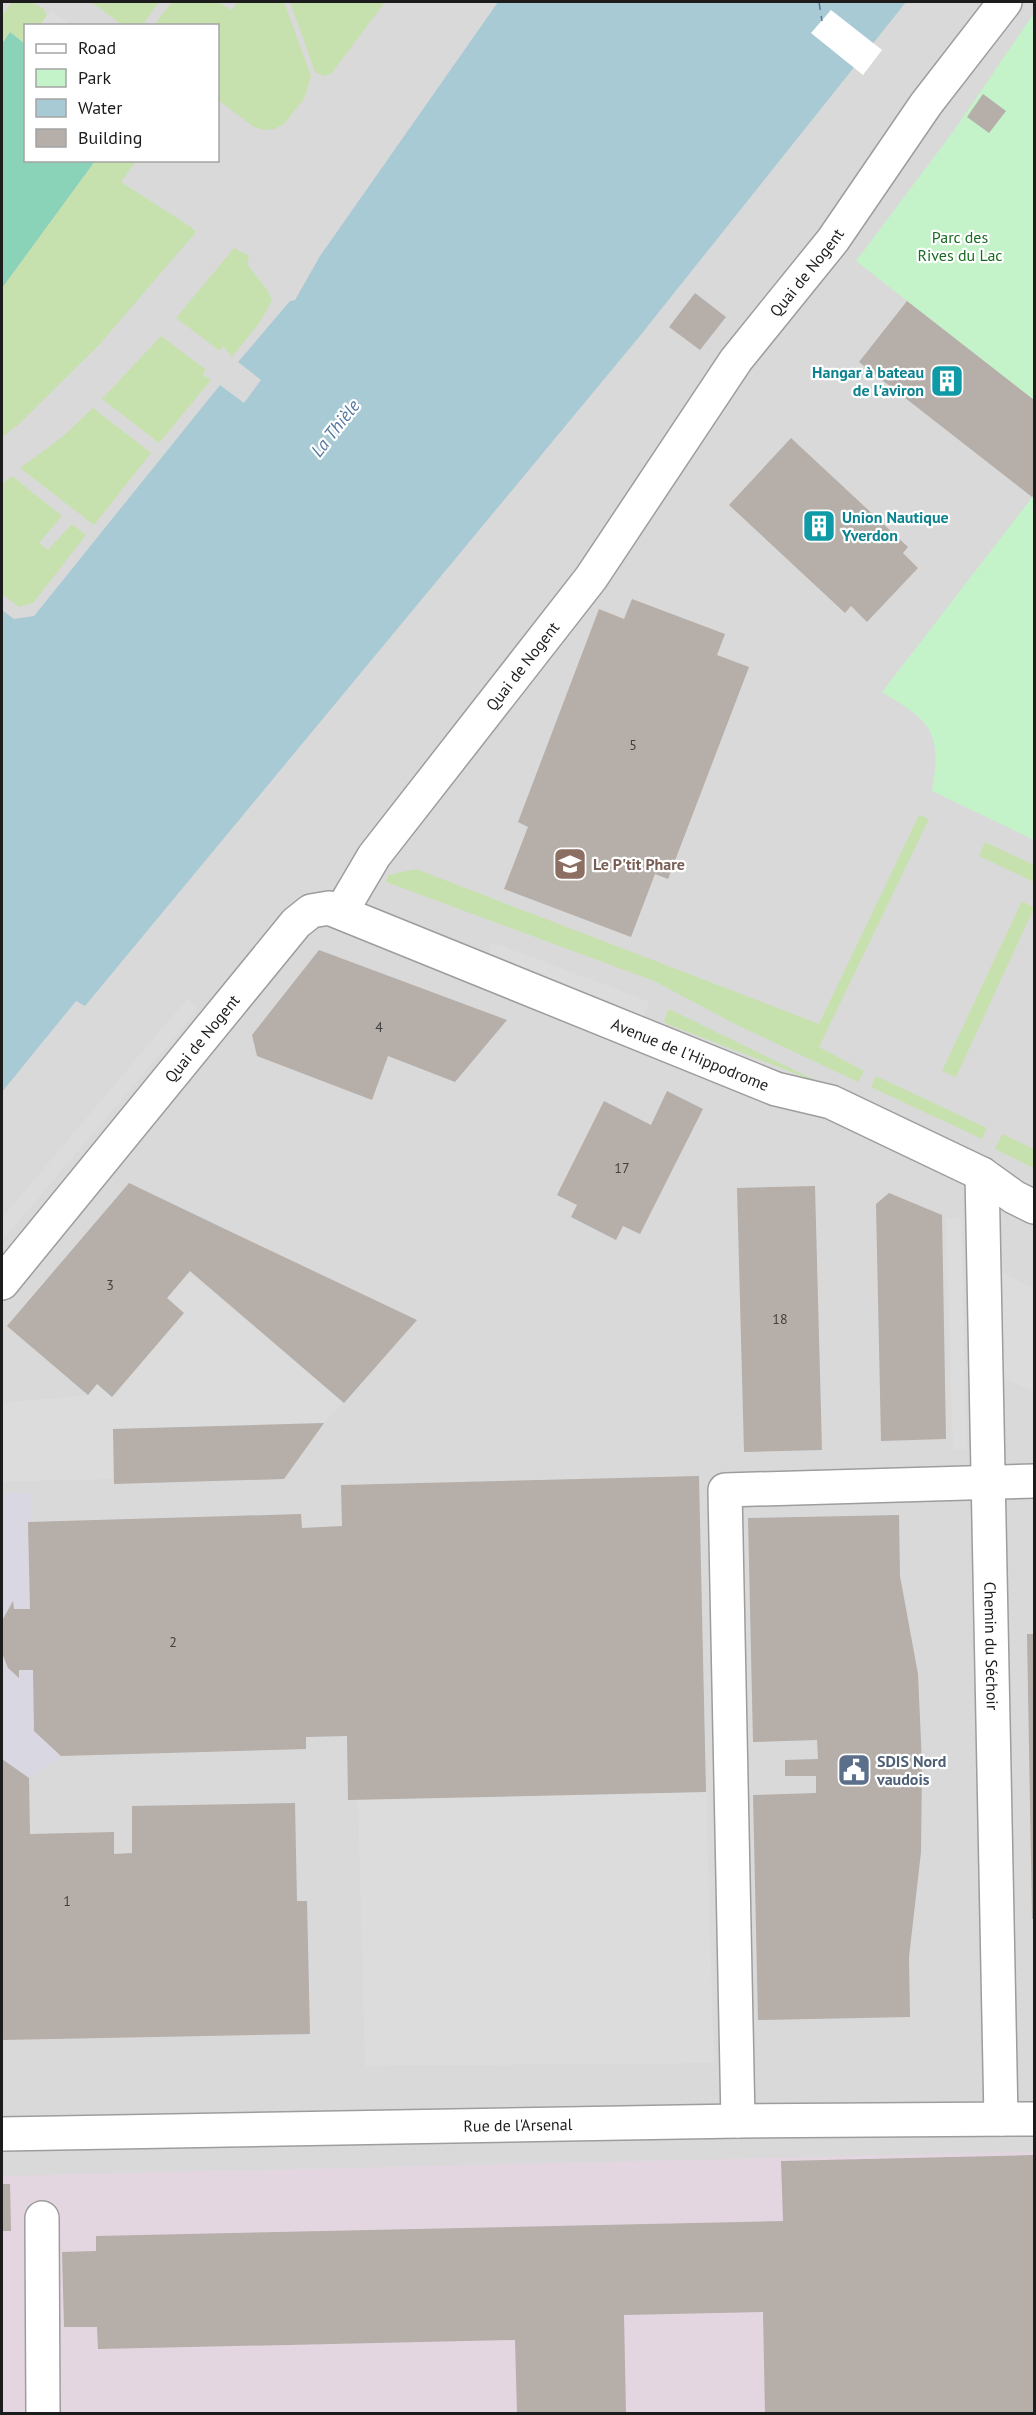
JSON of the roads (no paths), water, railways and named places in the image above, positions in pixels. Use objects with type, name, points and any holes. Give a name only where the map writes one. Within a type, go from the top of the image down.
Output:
[{"type":"street","name":"Quai de Nogent","points":[[2,1283],[296,923],[311,911],[329,908],[341,912],[374,856],[591,578],[736,360],[832,240],[926,105],[1005,2]]},
{"type":"street","name":"Avenue de l'Hippodrome","points":[[341,912],[776,1089],[831,1102],[982,1174],[1014,1197],[1035,1207]]},
{"type":"street","name":"Chemin du Séchoir","points":[[982,1174],[1000,2119]]},
{"type":"street","points":[[738,2121],[725,1490],[1035,1481]]},
{"type":"street","name":"Rue de l'Arsenal","points":[[2,2134],[1035,2118]]},
{"type":"street","points":[[42,2218],[43,2414]]},
{"type":"water","name":"La Thièle","points":[[498,2],[906,2],[639,337],[85,1006],[76,1001],[2,1092],[2,610],[14,619],[34,616],[220,385],[244,403],[261,380],[238,362],[290,301],[295,300],[320,256]]},
{"type":"place","name":"Hangar à bateau de l'aviron","points":[[947,381]]},
{"type":"place","name":"Union Nautique Yverdon","points":[[819,526]]},
{"type":"place","name":"Le P'tit Phare","points":[[570,864]]},
{"type":"place","name":"SDIS Nord vaudois","points":[[854,1770]]},
{"type":"park label","name":"Parc des Rives du Lac","points":[[960,246]]}]
